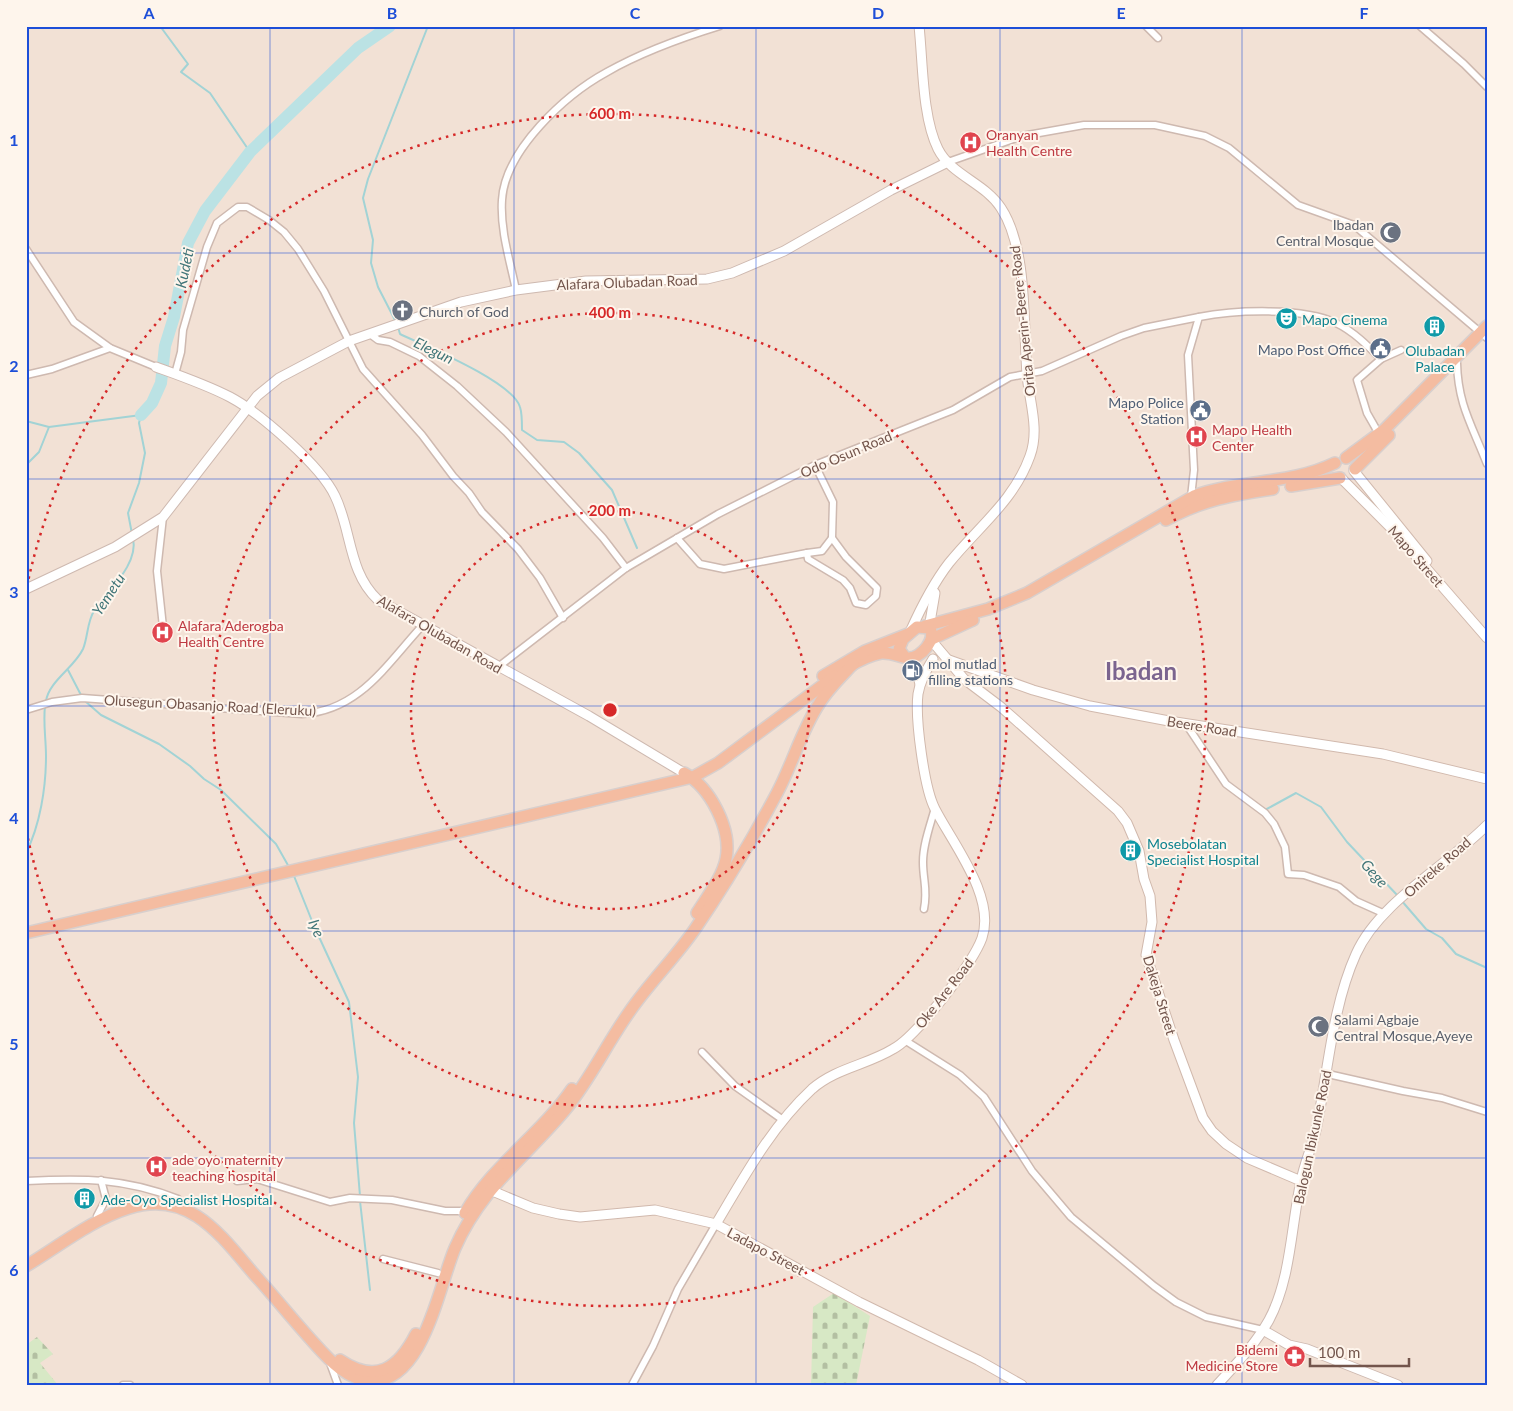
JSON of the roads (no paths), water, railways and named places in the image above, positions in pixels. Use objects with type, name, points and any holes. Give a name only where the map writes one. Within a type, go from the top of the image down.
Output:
[{"type":"highway","points":[[1191,502],[1350,477],[1354,470],[1485,333]]},
{"type":"highway","points":[[1346,458],[1379,434],[1485,333]]},
{"type":"highway","points":[[26,1259],[97,1216],[131,1200],[148,1196],[178,1199],[190,1203],[214,1219],[329,1360],[351,1376],[363,1380],[380,1380],[397,1373],[407,1363],[421,1340],[455,1247],[473,1214],[506,1171],[556,1121],[624,1006],[700,915],[756,832],[796,755],[817,706],[854,661],[887,653],[908,657],[918,654],[932,640],[955,627],[1025,601],[1191,502],[1222,488],[1307,475],[1335,463],[1340,458],[1346,458],[1352,462],[1354,470]]},
{"type":"highway","points":[[1335,463],[1335,473],[1340,478]]},
{"type":"highway","points":[[908,657],[900,649],[900,645],[917,627],[927,626],[1006,602],[1059,579]]},
{"type":"highway","points":[[927,626],[932,631],[932,640]]},
{"type":"highway","points":[[26,933],[689,775],[815,682],[854,661],[876,646],[909,634]]},
{"type":"highway","points":[[689,775],[713,801],[726,844],[727,857],[723,869],[700,915]]},
{"type":"highway","points":[[26,929],[297,868]]},
{"type":"highway","points":[[26,1266],[116,1212],[133,1206],[165,1204],[183,1208],[208,1223],[332,1352],[353,1368],[365,1372],[375,1372],[394,1364],[410,1344],[420,1325],[448,1244],[466,1211],[489,1178],[576,1089]]},
{"type":"main road","name":"Orita Aperin-Beere Road","points":[[909,634],[948,564],[1007,500],[1023,473],[1030,456],[1035,433],[1027,373],[1024,309],[1012,231],[1000,206],[990,194],[948,162],[938,149],[930,121],[919,26]]},
{"type":"main road","name":"Alafara Olubadan Road","points":[[26,589],[115,546],[163,517],[246,408],[279,378],[349,341],[461,302],[516,290],[586,281],[707,279],[732,273],[784,251],[884,194],[948,162]]},
{"type":"main road","name":"Alafara Olubadan Road","points":[[156,367],[217,391],[246,408],[302,454],[329,484],[341,511],[355,567],[369,592],[387,607],[589,716],[689,775]]},
{"type":"main road","name":"Mapo Street","points":[[1354,470],[1397,529],[1487,638]]},
{"type":"main road","name":"Mapo Street","points":[[1340,478],[1397,529],[1487,628]]},
{"type":"main road","name":"Orita Aperin-Beere Road","points":[[927,626],[936,585]]},
{"type":"main road","points":[[932,640],[946,659]]},
{"type":"main road","points":[[908,657],[946,659]]},
{"type":"main road","name":"Oke Are Road","points":[[716,1224],[764,1143],[783,1120],[822,1081],[845,1068],[893,1050],[906,1041],[959,978],[975,955],[985,926],[984,914],[973,880],[962,855],[934,808],[918,720],[920,684],[916,669],[908,657]]},
{"type":"main road","name":"Oke Are Road","points":[[920,684],[933,659]]},
{"type":"main road","name":"Beere Road","points":[[946,659],[1060,699],[1186,724],[1383,754],[1487,779]]},
{"type":"main road","name":"Dakeja Street","points":[[946,659],[964,679],[1001,707],[1118,811],[1127,823],[1139,851],[1152,911],[1146,955],[1174,1040],[1203,1118],[1212,1131],[1226,1144],[1247,1158],[1301,1181]]},
{"type":"main road","name":"Onireke Road","points":[[1387,912],[1487,824]]},
{"type":"main road","name":"Balogun Ibikunle Road","points":[[1217,1385],[1255,1342],[1270,1319],[1294,1234],[1301,1181],[1315,1132],[1349,970],[1356,952],[1387,912]]},
{"type":"main road","name":"Ladapo Street","points":[[490,1190],[533,1208],[566,1215],[602,1216],[655,1210],[716,1224],[853,1299],[978,1360],[1022,1385]]},
{"type":"main road","points":[[1263,1330],[1296,1348],[1307,1349],[1379,1381],[1398,1385]]},
{"type":"street","points":[[516,290],[505,237],[502,199],[510,170],[528,139],[586,85],[607,72],[680,39],[720,26]]},
{"type":"street","points":[[1146,26],[1158,38]]},
{"type":"street","points":[[1420,26],[1464,64],[1487,87]]},
{"type":"street","points":[[948,162],[1022,136],[1084,125],[1155,125],[1205,136],[1229,148],[1298,205],[1354,225],[1485,333]]},
{"type":"street","points":[[171,372],[181,352],[183,330],[207,247],[217,223],[238,207],[247,207],[269,220],[284,232],[298,249],[324,291],[363,369],[422,435],[453,476],[470,493],[482,512],[518,549],[540,578],[563,618]]},
{"type":"street","points":[[26,249],[74,322],[110,348],[156,367]]},
{"type":"street","name":"Odo Osun Road","points":[[498,667],[516,651],[563,618],[626,568],[718,514],[815,465],[953,410],[1000,382],[1059,365],[1121,336],[1144,328],[1199,317],[1246,312],[1313,315],[1336,322],[1381,359]]},
{"type":"street","points":[[1191,502],[1194,470],[1188,355],[1199,317]]},
{"type":"street","points":[[370,334],[378,340],[390,342],[419,356],[464,393],[530,458],[603,538],[626,568]]},
{"type":"street","points":[[26,375],[52,369],[110,348]]},
{"type":"street","points":[[1379,434],[1367,413],[1357,380],[1381,359],[1401,350]]},
{"type":"street","points":[[1457,363],[1458,388],[1464,410],[1487,464]]},
{"type":"street","points":[[677,538],[700,564],[724,569],[822,551],[832,538],[833,502],[815,465]]},
{"type":"street","points":[[163,517],[157,571],[163,627]]},
{"type":"street","points":[[807,553],[808,559],[843,580],[850,588],[856,603],[866,605],[876,596],[877,588],[846,557],[832,538]]},
{"type":"street","name":"Olusegun Obasanjo Road (Eleruku)","points":[[26,710],[52,702],[96,698],[192,707],[320,713],[350,700],[367,686],[422,626]]},
{"type":"street","points":[[1186,724],[1226,784],[1265,814],[1274,824],[1285,847],[1288,874],[1304,875],[1339,887],[1356,901],[1387,912]]},
{"type":"street","points":[[924,909],[927,891],[923,862],[934,808]]},
{"type":"street","points":[[906,1041],[960,1075],[984,1097],[1032,1172],[1070,1217],[1137,1270],[1154,1286],[1176,1302],[1206,1317],[1263,1330]]},
{"type":"street","points":[[702,1052],[735,1086],[783,1120]]},
{"type":"street","points":[[1325,1080],[1328,1074],[1344,1076],[1403,1091],[1442,1098],[1487,1112]]},
{"type":"street","points":[[26,1181],[101,1180],[138,1185],[178,1199]]},
{"type":"street","points":[[97,1216],[106,1200],[101,1180]]},
{"type":"street","points":[[236,1181],[257,1180],[330,1202],[350,1198],[392,1200],[446,1211],[466,1211]]},
{"type":"street","points":[[632,1385],[653,1346],[678,1289],[716,1224]]},
{"type":"street","points":[[383,1259],[438,1273]]},
{"type":"street","points":[[329,1360],[338,1385]]},
{"type":"street","points":[[385,1385],[397,1373]]},
{"type":"street","points":[[123,1385],[130,1385]]},
{"type":"waterway","points":[[160,26],[188,64],[181,72],[210,93],[250,152]]},
{"type":"waterway","name":"Kudeti","points":[[141,415],[152,403],[161,383],[165,346],[174,317],[188,243],[205,211],[250,152],[358,48],[390,26]]},
{"type":"waterway","name":"Elegun","points":[[396,322],[378,287],[371,263],[373,240],[363,198],[368,179],[428,26]]},
{"type":"waterway","name":"Elegun","points":[[398,327],[400,334],[466,365],[501,386],[514,397],[520,407],[522,430],[537,440],[564,442],[579,453],[612,490],[637,548]]},
{"type":"waterway","name":"Yemetu","points":[[26,421],[49,427],[141,415],[139,423],[145,453],[139,483],[128,513],[132,534]]},
{"type":"waterway","name":"Kudeti","points":[[26,465],[39,452],[49,427]]},
{"type":"waterway","name":"Yemetu","points":[[46,701],[52,687],[83,649],[94,611],[127,568],[134,548],[133,538]]},
{"type":"waterway","name":"Iye","points":[[68,670],[82,697]]},
{"type":"waterway","name":"Iye","points":[[85,701],[101,715],[159,744],[221,790],[276,844],[289,867]]},
{"type":"waterway","name":"Yemetu","points":[[26,853],[35,831],[45,781],[45,706]]},
{"type":"waterway","name":"Gege","points":[[1265,810],[1296,793],[1321,807],[1347,842],[1398,896]]},
{"type":"waterway","name":"Iye","points":[[294,876],[314,926],[349,1002],[358,1077],[354,1123],[360,1196]]},
{"type":"waterway","name":"Gege","points":[[1401,900],[1426,929],[1442,938],[1456,954],[1487,968]]},
{"type":"waterway","name":"Iye","points":[[360,1201],[370,1290]]},
{"type":"place","name":"Oranyan Health Centre","points":[[970,142]]},
{"type":"place","name":"Ibadan Central Mosque","points":[[1390,232]]},
{"type":"place","name":"Church of God","points":[[403,311]]},
{"type":"place","name":"Mapo Cinema","points":[[1286,319]]},
{"type":"place","name":"Olubadan Palace","points":[[1435,327]]},
{"type":"place","name":"Mapo Post Office","points":[[1381,349]]},
{"type":"place","name":"Mapo Police Station","points":[[1200,410]]},
{"type":"place","name":"Mapo Health Center","points":[[1196,437]]},
{"type":"place","name":"Alafara Aderogba Health Centre","points":[[162,633]]},
{"type":"place","name":"mol mutlad filling stations","points":[[912,671]]},
{"type":"place","name":"Mosebolatan Specialist Hospital","points":[[1131,851]]},
{"type":"place","name":"Salami Agbaje Central Mosque,Ayeye","points":[[1318,1027]]},
{"type":"place","name":"ade oyo maternity teaching hospital","points":[[156,1167]]},
{"type":"place","name":"Ade-Oyo Specialist Hospital","points":[[85,1199]]},
{"type":"place","name":"Bidemi Medicine Store","points":[[1294,1357]]},
{"type":"district","name":"Ibadan","points":[[1141,670]]}]
